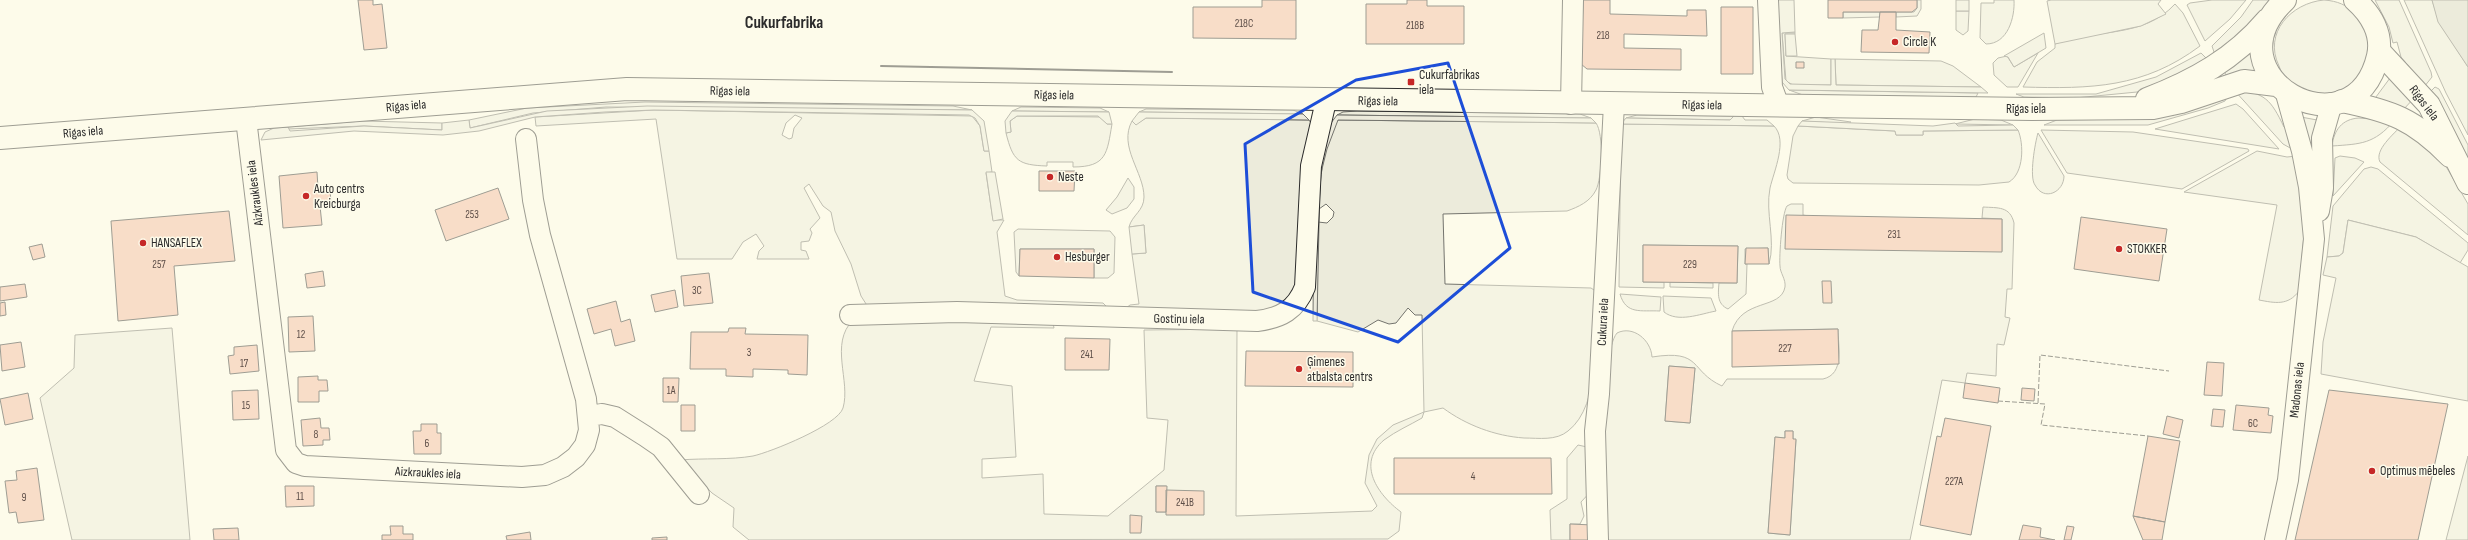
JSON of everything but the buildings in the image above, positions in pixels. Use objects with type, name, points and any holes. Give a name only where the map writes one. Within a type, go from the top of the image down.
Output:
[{"type":"main road","name":"Rīgas iela","points":[[2109,108],[2148,99],[2203,74],[2239,50],[2285,0]]},
{"type":"main road","points":[[2337,102],[2356,93],[2368,81],[2375,67],[2379,51],[2376,28],[2361,3]]},
{"type":"main road","points":[[2269,19],[2264,32],[2263,60],[2268,73],[2281,89]]},
{"type":"main road","name":"Rīgas iela","points":[[2379,51],[2429,105],[2447,139],[2456,162],[2468,183]]},
{"type":"main road","name":"Rīgas iela","points":[[0,138],[627,89],[1571,104],[2109,108],[2165,106],[2198,97],[2244,81],[2281,89],[2304,103],[2323,105],[2337,102],[2380,109],[2402,117],[2427,134],[2456,162]]},
{"type":"street","points":[[1571,104],[1573,0]]},
{"type":"street","points":[[1768,0],[1772,87],[1779,106]]},
{"type":"street","name":"Madonas iela","points":[[2281,89],[2302,151],[2309,187],[2314,238]]},
{"type":"street","name":"Gostiņu iela","points":[[850,315],[957,312],[1257,321],[1282,315],[1300,299],[1306,287],[1311,166],[1326,100]]},
{"type":"street","name":"Madonas iela","points":[[2275,540],[2288,480],[2314,238],[2323,188],[2322,138],[2337,102]]},
{"type":"street","name":"Cukura iela","points":[[1598,540],[1595,431],[1614,104]]},
{"type":"street","name":"Aizkraukles iela","points":[[246,119],[286,450],[296,463],[305,466],[419,473],[522,477],[545,475],[572,460],[585,445],[590,430],[589,416],[540,235],[533,200],[526,140]]},
{"type":"street","points":[[589,416],[609,415],[615,417],[661,447],[698,494]]},
{"type":"highlighted area","points":[[1448,63],[1510,248],[1398,342],[1253,292],[1245,144],[1356,80]]},
{"type":"shaded area","points":[[1777,0],[1794,0],[1795,32],[1782,33],[1785,79],[1790,84],[1831,85],[1831,59],[1835,59],[1836,85],[1981,87],[1988,93],[1789,90],[1782,82]]},
{"type":"shaded area","points":[[1917,0],[1921,0],[1921,9],[1917,16],[1896,17],[1896,12],[1914,12],[1917,8]]},
{"type":"shaded area","points":[[1956,0],[1969,0],[1969,11],[1956,11]]},
{"type":"shaded area","points":[[1994,0],[2014,0],[2013,14],[2009,28],[2005,35],[1994,43],[1986,44],[1980,38],[1981,3],[1994,3]]},
{"type":"shaded area","points":[[2161,0],[2158,4],[2166,14],[2141,26],[2055,44],[2047,1]]},
{"type":"shaded area","points":[[2212,0],[2246,0],[2230,19],[2205,41],[2187,5],[2190,3]]},
{"type":"shaded area","points":[[2253,0],[2274,0],[2251,26],[2216,58],[2212,46],[2241,17]]},
{"type":"shaded area","points":[[2324,0],[2334,1],[2348,7],[2358,18],[2372,39],[2360,83],[2321,98],[2297,88],[2285,80],[2275,54],[2275,42],[2278,31],[2283,22],[2291,14],[2312,2]]},
{"type":"shaded area","points":[[2375,0],[2399,0],[2431,72],[2432,77],[2424,87],[2407,71],[2410,68],[2401,57],[2397,42],[2393,43],[2389,27]]},
{"type":"shaded area","points":[[2404,0],[2432,0],[2439,22],[2468,67],[2468,135],[2446,93]]},
{"type":"shaded area","points":[[2432,0],[2468,0],[2468,67],[2438,22]]},
{"type":"shaded area","points":[[2175,4],[2183,13],[2200,46],[2179,60],[2137,78],[2116,83],[2094,86],[2048,88],[2023,87],[2037,62],[2055,48],[2055,44],[2071,39],[2134,28],[2149,23],[2162,15]]},
{"type":"shaded area","points":[[1956,11],[1969,11],[1968,31],[1963,35],[1956,30]]},
{"type":"shaded area","points":[[1843,12],[1880,12],[1880,17],[1843,18]]},
{"type":"shaded area","points":[[1795,32],[1795,34],[1785,34],[1786,56],[1831,59],[1831,85],[1793,85],[1786,81],[1782,33]]},
{"type":"shaded area","points":[[2044,33],[2046,48],[2014,67],[2008,57],[2004,56]]},
{"type":"shaded area","points":[[1785,34],[1795,34],[1797,56],[1786,56]]},
{"type":"shaded area","points":[[2251,51],[2255,70],[2227,77],[2224,71]]},
{"type":"shaded area","points":[[2038,53],[2018,87],[2007,87],[1994,75],[1993,63],[1998,58],[2007,56],[2014,67]]},
{"type":"shaded area","points":[[2201,53],[2210,62],[2158,87],[2137,92],[2075,98],[2024,97],[2016,94],[2096,94],[2156,77]]},
{"type":"shaded area","points":[[1835,59],[1941,61],[1953,66],[1981,87],[1836,85]]},
{"type":"shaded area","points":[[2390,78],[2415,97],[2403,110],[2373,101]]},
{"type":"shaded area","points":[[2435,87],[2439,89],[2468,145],[2468,162],[2429,93]]},
{"type":"shaded area","points":[[1789,90],[1978,93],[1976,97],[1803,95]]},
{"type":"shaded area","points":[[2234,90],[2260,95],[2271,104],[2284,127],[2287,127],[2292,149],[2283,144]]},
{"type":"shaded area","points":[[2227,97],[2225,101],[2208,108],[2148,125],[2044,125],[2057,120],[2134,119]]},
{"type":"shaded area","points":[[645,102],[953,106],[972,110],[606,107],[533,113],[470,128],[469,120],[527,108]]},
{"type":"shaded area","points":[[2236,104],[2243,109],[2279,149],[2155,129]]},
{"type":"shaded area","points":[[647,106],[972,110],[984,121],[989,151],[984,151],[980,126],[975,118],[969,115],[654,110],[535,117],[479,131],[443,135],[354,131],[261,140],[265,132],[274,128],[288,127],[290,131],[364,126],[442,130],[442,123],[469,120],[470,128],[547,111]]},
{"type":"shaded area","points":[[1021,107],[1100,108],[1109,112],[1012,111]]},
{"type":"shaded area","points":[[1146,109],[1293,110],[1303,114],[1139,112]]},
{"type":"shaded area","points":[[654,110],[972,116],[980,126],[984,151],[989,151],[992,172],[986,173],[993,220],[1004,220],[997,232],[1005,296],[1017,300],[1103,303],[1108,308],[868,307],[861,296],[851,264],[835,231],[831,212],[823,206],[809,184],[804,188],[820,218],[810,229],[812,233],[809,241],[801,242],[801,250],[806,251],[809,259],[757,259],[759,251],[764,246],[756,234],[743,242],[732,259],[677,259],[656,119],[536,126],[535,117]],"holes":[[[795,115],[802,118],[794,128],[792,138],[789,139],[782,135],[786,123]]]},
{"type":"shaded area","points":[[1012,111],[1109,112],[1112,124],[1107,124],[1098,116],[1017,116],[1010,121],[1011,132],[1006,133],[1005,121]]},
{"type":"shaded area","points":[[1139,112],[1303,114],[1309,120],[1146,118],[1136,125],[1132,121]]},
{"type":"shaded area","points":[[1343,112],[1580,114],[1591,118],[1337,115]]},
{"type":"shaded area","points":[[1337,115],[1591,118],[1596,123],[1338,120],[1327,149],[1320,177],[1317,321],[1313,321],[1314,187],[1331,123]]},
{"type":"shaded area","points":[[1637,115],[1734,116],[1730,120],[1626,118]]},
{"type":"shaded area","points":[[1017,116],[1100,117],[1107,124],[1112,124],[1109,143],[1103,156],[1099,161],[1093,164],[1073,167],[1073,162],[1047,162],[1047,166],[1023,163],[1018,160],[1011,150],[1006,133],[1011,132],[1010,121]]},
{"type":"shaded area","points":[[1734,116],[1742,116],[1745,120],[1767,120],[1774,126],[1621,124],[1626,118],[1730,120]]},
{"type":"shaded area","points":[[1816,117],[1851,122],[1848,124],[1802,121]]},
{"type":"shaded area","points":[[2301,117],[2317,120],[2316,147],[2308,147]]},
{"type":"shaded area","points":[[1146,118],[1309,120],[1311,123],[1301,263],[1294,290],[1283,302],[1265,313],[1126,308],[1130,305],[1139,304],[1132,254],[1146,253],[1144,225],[1129,227],[1142,206],[1144,197],[1143,188],[1130,150],[1128,131],[1132,121],[1136,124]]},
{"type":"shaded area","points":[[2359,118],[2394,121],[2380,134],[2366,141],[2332,146],[2337,130],[2340,126],[2348,121]]},
{"type":"shaded area","points":[[1975,119],[2001,120],[2013,125],[1955,124]]},
{"type":"shaded area","points":[[1338,120],[1596,123],[1599,129],[1601,146],[1600,176],[1596,190],[1583,204],[1567,211],[1443,214],[1445,284],[1591,288],[1597,292],[1596,346],[1592,386],[1587,404],[1579,419],[1568,431],[1553,438],[1513,437],[1481,429],[1461,420],[1443,408],[1424,412],[1422,315],[1415,315],[1408,308],[1396,323],[1389,324],[1378,320],[1358,332],[1317,321],[1318,222],[1327,223],[1333,217],[1334,212],[1326,204],[1319,209],[1320,186],[1325,152],[1328,140]]},
{"type":"shaded area","points":[[362,121],[442,123],[442,130],[364,126],[288,129],[288,127]]},
{"type":"shaded area","points":[[1802,121],[1933,126],[1955,123],[1958,126],[2013,125],[2018,130],[1923,131],[1923,135],[1896,135],[1895,131],[1798,126]]},
{"type":"shaded area","points":[[1621,124],[1774,126],[1778,132],[1780,139],[1779,156],[1769,197],[1771,255],[1769,264],[1768,248],[1745,249],[1745,264],[1747,264],[1746,294],[1728,309],[1724,307],[1720,301],[1719,283],[1737,283],[1738,246],[1643,245],[1643,282],[1664,282],[1664,288],[1619,287]]},
{"type":"shaded area","points":[[2402,125],[2444,163],[2468,204],[2468,235],[2380,162],[2379,157],[2382,147]]},
{"type":"shaded area","points":[[1798,126],[1895,131],[1896,135],[1923,135],[1923,131],[2018,130],[2022,150],[2020,165],[2018,172],[2009,182],[1979,185],[1793,183],[1788,179],[1787,175],[1793,136]]},
{"type":"shaded area","points":[[2041,130],[2133,132],[2248,149],[2249,151],[2182,189],[2067,173]]},
{"type":"shaded area","points":[[2038,133],[2064,176],[2061,187],[2053,193],[2043,193],[2033,181],[2033,160]]},
{"type":"shaded area","points":[[2257,151],[2287,157],[2297,156],[2306,211],[2299,291],[2295,296],[2281,302],[2259,300],[2277,205],[2184,192]]},
{"type":"shaded area","points":[[2340,156],[2355,158],[2364,162],[2333,196],[2335,158]]},
{"type":"shaded area","points":[[2371,167],[2378,169],[2468,243],[2468,250],[2460,263],[2416,237],[2348,220],[2343,253],[2339,256],[2327,257],[2333,206],[2364,169]]},
{"type":"shaded area","points":[[986,172],[995,172],[1003,219],[993,221]]},
{"type":"shaded area","points":[[1128,178],[1134,187],[1134,199],[1127,208],[1112,214],[1106,210],[1117,197]]},
{"type":"shaded area","points":[[1791,204],[1803,204],[1803,215],[2002,251],[2002,219],[1982,218],[1983,207],[2003,209],[2010,213],[2012,217],[2014,223],[2012,289],[2007,289],[2005,317],[2010,318],[2004,345],[1997,344],[1996,376],[1967,373],[1965,383],[1942,380],[1910,540],[1606,540],[1604,465],[1605,399],[1607,370],[1611,347],[1617,333],[1629,331],[1640,336],[1648,345],[1652,357],[1668,355],[1680,356],[1688,359],[1704,374],[1722,386],[1727,379],[1823,379],[1830,376],[1835,371],[1839,358],[1838,329],[1732,331],[1737,321],[1744,313],[1776,299],[1782,294],[1785,284],[1780,269],[1780,244],[1782,225],[1787,206]],"holes":[[[1669,366],[1695,368],[1690,423],[1665,421]],[[1785,431],[1793,431],[1793,439],[1796,440],[1790,535],[1768,533],[1775,437],[1785,438]]]},
{"type":"shaded area","points":[[2348,220],[2416,237],[2468,267],[2468,401],[2321,374],[2323,342],[2336,278],[2323,275],[2327,257],[2339,256],[2343,253]]},
{"type":"shaded area","points":[[1144,225],[1146,253],[1132,254],[1129,227]]},
{"type":"shaded area","points":[[1018,229],[1110,231],[1115,237],[1114,273],[1108,278],[1094,278],[1094,249],[1020,249],[1019,276],[1016,272],[1014,232]]},
{"type":"shaded area","points":[[1670,282],[1713,283],[1713,288],[1670,287]]},
{"type":"shaded area","points":[[1620,294],[1661,297],[1660,311],[1641,311],[1630,308],[1623,301]]},
{"type":"shaded area","points":[[1663,296],[1711,298],[1716,311],[1689,317],[1676,317],[1664,312]]},
{"type":"shaded area","points":[[853,320],[1053,323],[1054,328],[991,327],[974,381],[1012,386],[1016,457],[982,459],[982,478],[1043,474],[1044,514],[1108,516],[1164,470],[1168,420],[1147,418],[1144,330],[1237,329],[1236,516],[1372,511],[1377,506],[1365,483],[1369,455],[1377,439],[1393,425],[1424,412],[1422,418],[1384,440],[1376,449],[1372,459],[1371,469],[1373,479],[1385,497],[1401,512],[1399,531],[1388,539],[749,540],[733,527],[734,508],[712,493],[680,460],[753,456],[788,444],[803,437],[817,430],[838,415],[843,408],[845,397],[841,351],[842,340],[846,330]],"holes":[[[1156,486],[1166,486],[1166,512],[1156,512]]]},
{"type":"shaded area","points":[[172,328],[190,540],[72,540],[40,398],[74,368],[75,335]]},
{"type":"shaded area","points":[[1578,445],[1587,447],[1593,489],[1581,502],[1584,516],[1580,524],[1570,524],[1570,540],[1551,540],[1550,510],[1567,499],[1567,458]]},
{"type":"shaded area","points":[[2468,456],[2468,540],[2446,540]]},
{"type":"fence","points":[[2038,403],[2040,355],[2169,371]]},
{"type":"fence","points":[[1998,401],[2045,404],[2041,425],[2148,436]]},
{"type":"wall","points":[[881,66],[1172,72]]},
{"type":"place","name":"Circle K","points":[[1895,42]]},
{"type":"place","name":"Cukurfabrikas iela","points":[[1411,82]]},
{"type":"place","name":"Neste","points":[[1050,177]]},
{"type":"place","name":"Auto centrs Kreicburga","points":[[306,196]]},
{"type":"place","name":"HANSAFLEX","points":[[143,243]]},
{"type":"place","name":"STOKKER","points":[[2119,249]]},
{"type":"place","name":"Hesburger","points":[[1057,257]]},
{"type":"place","name":"Ģimenes atbalsta centrs","points":[[1299,369]]},
{"type":"place","name":"Optimus mēbeles","points":[[2372,471]]},
{"type":"district","name":"Cukurfabrika","points":[[784,23]]}]
